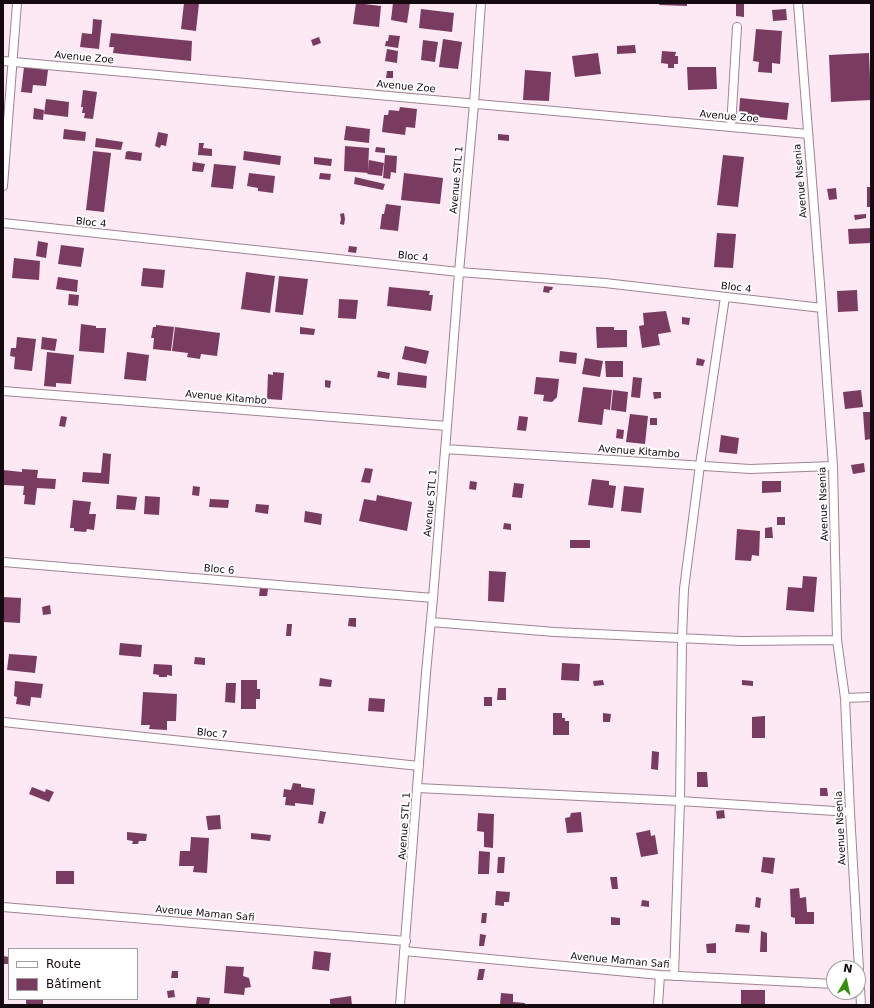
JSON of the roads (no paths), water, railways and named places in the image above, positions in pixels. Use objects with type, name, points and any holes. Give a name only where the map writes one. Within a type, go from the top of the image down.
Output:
[{"type":"street","points":[[3,186],[17,3]]},
{"type":"street","name":"Avenue STL 1","points":[[400,1005],[481,3]]},
{"type":"street","name":"Avenue Nsenia","points":[[798,3],[833,466],[837,640],[845,698],[858,960]]},
{"type":"street","points":[[731,127],[737,27]]},
{"type":"street","name":"Avenue Zoe","points":[[3,61],[808,134]]},
{"type":"street","name":"Bloc 4","points":[[3,223],[459,272],[605,283],[822,308]]},
{"type":"street","points":[[674,976],[680,801],[684,589],[700,466],[725,297]]},
{"type":"street","name":"Avenue Kitambo","points":[[3,391],[447,426]]},
{"type":"street","name":"Avenue Kitambo","points":[[445,449],[750,469],[833,466]]},
{"type":"street","name":"Bloc 6","points":[[3,562],[433,598]]},
{"type":"street","points":[[431,622],[555,632],[741,641],[837,640]]},
{"type":"street","points":[[845,698],[871,698]]},
{"type":"street","name":"Bloc 7","points":[[3,722],[419,766]]},
{"type":"street","points":[[418,788],[680,801],[850,812]]},
{"type":"street","name":"Avenue Maman Safi","points":[[3,907],[406,942]]},
{"type":"street","name":"Avenue Maman Safi","points":[[404,951],[660,975],[826,984]]},
{"type":"street","points":[[658,1005],[660,975]]}]
